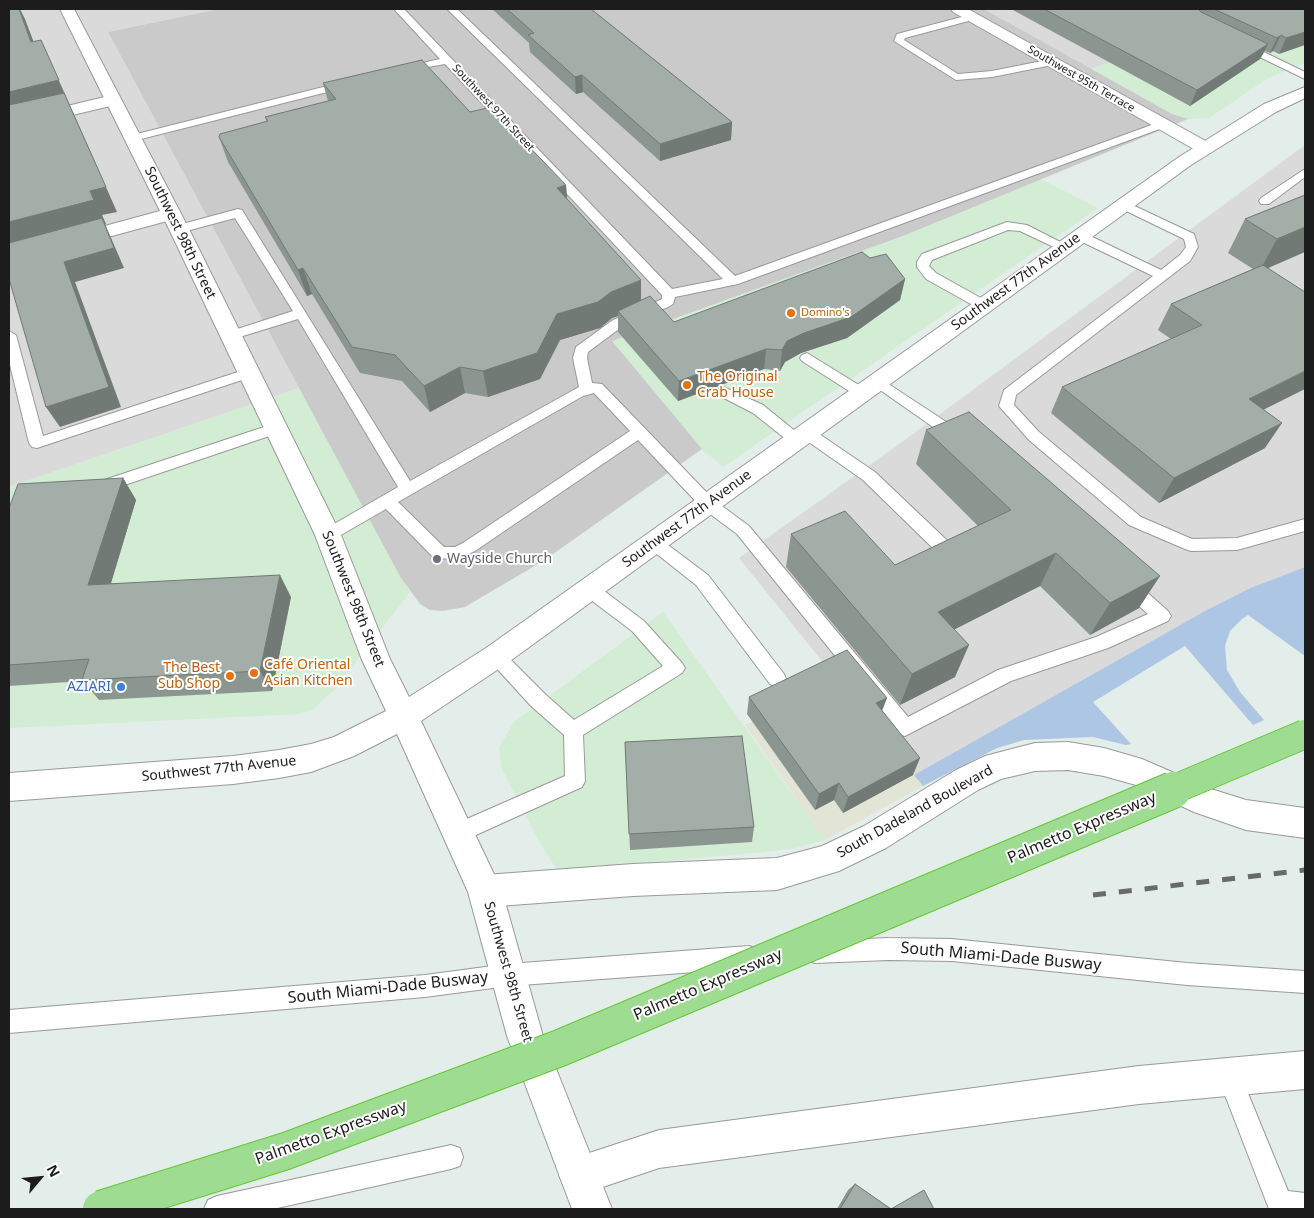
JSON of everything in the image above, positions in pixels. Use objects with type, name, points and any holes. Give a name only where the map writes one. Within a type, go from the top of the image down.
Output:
[{"type":"highway","name":"Palmetto Expressway","points":[[101,1209],[286,1151],[560,1048],[1305,734]]},
{"type":"street","name":"Southwest 98th Street","points":[[67,9],[175,221],[328,535],[376,660],[460,832],[485,891],[525,1036],[585,1192]]},
{"type":"street","points":[[967,14],[994,9]]},
{"type":"street","name":"Southwest 95th Terrace","points":[[967,14],[1205,148]]},
{"type":"street","name":"Southwest 77th Avenue","points":[[9,787],[233,770],[279,764],[311,758],[343,747],[403,717],[496,656],[983,305],[1205,148],[1270,108],[1305,92]]},
{"type":"street","points":[[9,125],[113,100]]},
{"type":"street","points":[[9,258],[175,221]]},
{"type":"street","name":"South Dadeland Boulevard","points":[[485,891],[633,880],[777,874],[827,860],[875,837],[967,780],[996,766],[1035,757],[1068,756],[1104,762],[1142,773],[1205,802],[1246,815],[1305,823]]},
{"type":"street","points":[[585,1192],[659,1149],[1139,1085],[1305,1070]]},
{"type":"lane","name":"Southwest 97th Street","points":[[399,9],[669,294]]},
{"type":"lane","points":[[452,9],[734,281]]},
{"type":"lane","points":[[967,14],[900,36],[899,41],[956,77],[992,74],[1052,62]]},
{"type":"lane","points":[[1233,40],[1305,76]]},
{"type":"lane","points":[[389,74],[447,60]]},
{"type":"lane","points":[[133,138],[360,81]]},
{"type":"lane","points":[[586,388],[580,358],[581,350],[618,323],[663,304],[668,300],[669,294],[734,281],[1162,125]]},
{"type":"lane","points":[[1266,201],[1305,172]]},
{"type":"lane","points":[[1124,205],[1190,236],[1192,247],[1185,258],[1009,393],[1006,406],[1034,436],[1135,521],[1191,545],[1237,544],[1305,525]]},
{"type":"lane","points":[[175,221],[238,213],[408,490]]},
{"type":"lane","points":[[983,305],[931,276],[923,267],[923,262],[928,258],[1007,226],[1022,228],[1072,242],[1162,275]]},
{"type":"lane","points":[[230,336],[301,313]]},
{"type":"lane","points":[[9,335],[37,443],[249,373]]},
{"type":"lane","points":[[808,358],[870,388],[969,445]]},
{"type":"lane","points":[[328,535],[586,388],[597,387],[708,504],[743,530],[905,728],[1005,675],[1102,643],[1162,616],[1117,576]]},
{"type":"lane","points":[[721,391],[758,409],[869,476],[949,553]]},
{"type":"lane","points":[[89,491],[276,428]]},
{"type":"lane","points":[[387,501],[440,553],[457,553],[469,548],[640,431]]},
{"type":"lane","points":[[654,543],[702,580],[777,679]]},
{"type":"lane","points":[[573,731],[676,668],[638,626],[589,589]]},
{"type":"lane","points":[[460,832],[575,781],[573,731],[538,700],[496,656]]},
{"type":"lane","name":"South Miami-Dade Busway","points":[[9,1022],[425,986],[508,976],[888,949],[988,953],[1187,974],[1305,982]]},
{"type":"lane","points":[[1230,1077],[1281,1206],[1305,1206]]},
{"type":"lane","points":[[217,1209],[451,1157]]},
{"type":"shaded area","points":[[9,9],[219,9],[108,32],[299,388],[9,487]]},
{"type":"shaded area","points":[[219,9],[984,9],[1172,114],[1188,119],[903,236],[612,341],[702,449],[543,561],[465,607],[442,611],[430,610],[420,604],[401,578],[108,32]]},
{"type":"shaded area","points":[[984,9],[1216,9],[1191,38],[1090,69]]},
{"type":"shaded area","points":[[1305,9],[1305,63],[1268,78],[1209,118],[1188,119],[1174,115],[1090,69],[1190,38]]},
{"type":"shaded area","points":[[1305,145],[1305,567],[1248,589],[1205,611],[914,775],[739,558],[898,445]]},
{"type":"shaded area","points":[[1041,179],[1098,208],[723,467],[702,449],[611,341],[903,236]]},
{"type":"shaded area","points":[[299,388],[410,592],[334,690],[313,709],[299,714],[9,728],[9,487]]},
{"type":"shaded area","points":[[1305,567],[1305,656],[1248,615],[1230,631],[1225,646],[1227,670],[1240,692],[1264,720],[1253,725],[1185,646],[1093,702],[1131,744],[1126,745],[1093,737],[1024,740],[997,748],[923,786],[914,775],[1205,611],[1248,589]]},
{"type":"shaded area","points":[[663,612],[825,840],[795,848],[764,852],[558,871],[541,845],[501,767],[499,747],[514,722]]},
{"type":"shaded area","points":[[838,678],[923,786],[825,840],[745,725]]},
{"type":"building","points":[[9,9],[19,9],[31,42],[41,40],[59,80],[9,92]]},
{"type":"building","points":[[507,9],[591,9],[732,122],[660,144],[582,75],[575,77],[528,35],[534,33]]},
{"type":"building","points":[[1044,9],[1198,9],[1268,44],[1197,90]]},
{"type":"building","points":[[1214,9],[1305,9],[1305,32],[1286,38],[1281,35],[1277,38]]},
{"type":"building","points":[[422,60],[470,112],[491,107],[566,185],[557,188],[641,280],[611,292],[598,302],[557,314],[537,353],[483,371],[460,367],[424,386],[395,355],[352,347],[303,268],[298,270],[219,137],[220,134],[268,121],[265,117],[336,99],[323,83]]},
{"type":"building","points":[[64,93],[106,187],[90,191],[94,200],[9,222],[9,105]]},
{"type":"building","points":[[1305,195],[1305,227],[1277,239],[1245,219]]},
{"type":"building","points":[[102,218],[114,248],[64,262],[109,387],[46,407],[9,279],[9,243]]},
{"type":"building","points":[[862,252],[870,258],[886,254],[905,279],[851,317],[804,333],[787,341],[782,350],[766,349],[679,381],[618,311],[650,296],[674,322]]},
{"type":"building","points":[[1263,265],[1305,292],[1305,371],[1249,399],[1282,423],[1174,478],[1062,387],[1202,325],[1171,304]]},
{"type":"building","points":[[969,412],[1160,576],[1110,603],[1056,553],[938,612],[969,645],[912,674],[791,534],[845,511],[895,565],[1011,510],[926,430]]},
{"type":"building","points":[[123,478],[88,585],[280,575],[260,671],[82,680],[89,659],[9,665],[9,508],[18,484]]},
{"type":"building","points":[[847,650],[887,698],[876,703],[920,758],[848,797],[839,783],[819,794],[749,697]]},
{"type":"building","points":[[742,736],[754,827],[629,834],[625,742]]},
{"type":"building","points":[[855,1184],[891,1209],[840,1209]]},
{"type":"building","points":[[924,1190],[934,1209],[891,1209]]},
{"type":"railway","points":[[1093,895],[1305,870]]},
{"type":"place","name":"Domino's","points":[[791,313]]},
{"type":"place","name":"The Original Crab House","points":[[687,385]]},
{"type":"place","name":"Wayside Church","points":[[437,559]]},
{"type":"place","name":"Café Oriental Asian Kitchen","points":[[254,673]]},
{"type":"place","name":"The Best Sub Shop","points":[[230,676]]},
{"type":"place","name":"AZIARI","points":[[121,687]]}]
